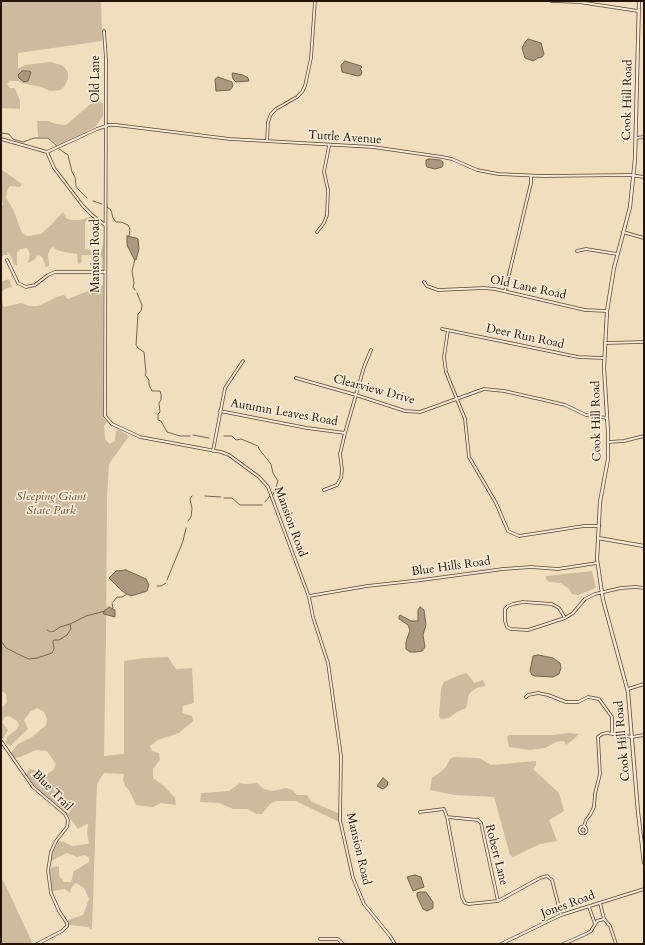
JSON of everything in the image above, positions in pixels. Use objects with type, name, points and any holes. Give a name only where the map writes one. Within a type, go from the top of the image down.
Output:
[{"type":"street","points":[[267,141],[268,122],[271,114],[276,108],[297,97],[305,86],[311,58],[315,1]]},
{"type":"street","points":[[551,1],[579,2],[638,10]]},
{"type":"street","name":"Cook Hill Road","points":[[639,1],[634,175],[630,207],[611,280],[607,311],[604,358],[608,442],[607,463],[601,496],[598,526],[597,563],[602,592],[628,689],[638,812],[644,863]]},
{"type":"street","name":"Old Lane","points":[[104,31],[106,59],[105,126]]},
{"type":"street","name":"Tuttle Avenue","points":[[47,152],[105,126],[116,125],[203,136],[329,146],[370,147],[452,159],[481,171],[498,174],[531,176],[634,175],[644,177]]},
{"type":"street","name":"Mansion Road","points":[[105,126],[104,410],[106,418],[115,426],[140,437],[227,454],[259,476],[268,487],[309,596],[313,617],[324,648],[329,669],[341,756],[340,820],[351,872],[356,889],[364,904],[395,944]]},
{"type":"street","points":[[636,138],[644,137]]},
{"type":"street","points":[[1,139],[47,152],[54,168],[83,206],[95,218],[105,225]]},
{"type":"street","points":[[317,232],[324,223],[327,215],[328,190],[324,172],[329,146]]},
{"type":"street","points":[[505,291],[531,183],[531,176]]},
{"type":"street","points":[[624,232],[644,238]]},
{"type":"street","points":[[577,251],[586,249],[617,254]]},
{"type":"street","points":[[7,260],[18,283],[26,287],[35,285],[48,275],[55,272],[105,272]]},
{"type":"street","name":"Old Lane Road","points":[[424,282],[427,286],[438,290],[484,288],[505,291],[585,310],[607,311]]},
{"type":"street","name":"Deer Run Road","points":[[442,329],[564,355],[604,358]]},
{"type":"street","points":[[448,330],[444,357],[446,372],[456,400],[465,419],[469,457],[496,503],[508,531],[519,536],[584,526],[598,526]]},
{"type":"street","points":[[606,343],[644,342]]},
{"type":"street","points":[[324,490],[337,485],[341,478],[342,470],[340,454],[345,432],[364,367],[371,350]]},
{"type":"street","points":[[213,451],[225,388],[243,361]]},
{"type":"street","name":"Clearview Drive","points":[[296,378],[405,411],[420,412],[484,389],[504,391],[565,405],[586,415],[607,418]]},
{"type":"street","name":"Autumn Leaves Road","points":[[220,411],[307,428],[345,432]]},
{"type":"street","points":[[608,442],[624,441],[638,436],[644,436]]},
{"type":"street","points":[[598,538],[644,546]]},
{"type":"street","name":"Blue Hills Road","points":[[309,596],[367,586],[503,569],[531,567],[564,568],[597,563]]},
{"type":"street","points":[[565,618],[556,606],[552,604],[535,602],[513,604],[505,609],[504,614],[507,626],[511,629],[533,629],[565,618],[573,613],[588,598],[602,592],[630,587],[644,588]]},
{"type":"street","points":[[628,689],[644,684]]},
{"type":"street","points":[[526,697],[528,695],[538,693],[566,702],[578,702],[588,697],[599,700],[612,717],[612,734]]},
{"type":"street","points":[[584,826],[594,807],[595,791],[600,774],[598,737],[602,734],[632,737],[644,735]]},
{"type":"street","name":"Blue Trail","points":[[1,741],[33,787],[68,818],[68,824],[56,841],[51,852],[48,871],[49,887],[53,899],[67,923],[66,928],[37,944]]},
{"type":"street","points":[[420,812],[444,809],[447,817],[462,897],[465,903],[469,904],[498,901],[540,878],[547,876],[552,880],[561,915]]},
{"type":"street","name":"Robert Lane","points":[[447,817],[478,820],[481,823],[498,901]]},
{"type":"street","name":"Jones Road","points":[[501,944],[561,915],[644,889]]},
{"type":"street","points":[[600,903],[604,919],[610,926],[616,944]]},
{"type":"street","points":[[588,907],[595,924]]},
{"type":"street","points":[[563,944],[586,934],[591,930],[597,921],[604,919]]},
{"type":"street","points":[[320,939],[338,939],[343,944]]},
{"type":"green space","points":[[1,1],[101,1],[102,41],[18,53],[18,69],[25,65],[50,62],[61,65],[68,73],[68,79],[64,87],[60,90],[50,91],[18,81],[10,81],[7,84],[10,88],[15,88],[20,101],[20,109],[1,108]]},
{"type":"green space","points":[[99,100],[103,104],[103,116],[96,126],[58,145],[47,137],[38,137],[37,121],[48,121],[66,125],[94,101]]},
{"type":"green space","points":[[1,169],[22,184],[20,187],[10,186],[7,190],[6,198],[13,209],[22,233],[27,236],[41,234],[63,212],[66,218],[71,220],[80,220],[90,217],[91,219],[85,222],[85,249],[101,251],[104,242],[103,270],[102,258],[98,255],[82,255],[81,263],[78,264],[77,254],[57,250],[53,247],[48,254],[49,266],[46,267],[42,257],[38,255],[34,260],[28,263],[30,254],[27,248],[21,249],[17,252],[17,265],[14,265],[9,253],[1,258],[1,206],[3,205]]},
{"type":"green space","points":[[9,279],[12,287],[1,292],[1,282]]},
{"type":"green space","name":"Sleeping Giant State Park","points":[[103,285],[103,418],[107,422],[104,426],[105,439],[110,444],[115,441],[116,431],[118,429],[129,436],[109,464],[107,498],[104,756],[124,754],[124,661],[168,657],[176,669],[192,668],[194,703],[183,706],[182,713],[192,716],[193,721],[179,733],[158,740],[150,746],[152,751],[159,753],[160,760],[153,769],[153,778],[164,786],[175,798],[176,805],[161,803],[153,807],[136,805],[129,790],[125,786],[123,780],[124,774],[104,773],[97,784],[92,930],[88,927],[69,925],[68,920],[83,915],[89,899],[84,888],[76,883],[71,888],[70,893],[65,889],[52,891],[50,872],[50,869],[56,866],[59,867],[59,876],[64,882],[71,882],[74,871],[89,862],[89,858],[85,855],[77,857],[67,853],[51,861],[53,851],[59,841],[72,846],[89,843],[87,833],[88,825],[87,824],[78,829],[67,814],[38,790],[25,774],[30,769],[37,771],[42,775],[53,770],[56,764],[47,751],[36,750],[20,757],[13,758],[11,753],[18,744],[32,737],[46,725],[47,719],[44,712],[37,708],[30,712],[24,720],[28,729],[10,746],[6,743],[7,737],[17,729],[19,725],[17,721],[9,716],[5,717],[2,722],[8,730],[3,739],[1,738],[1,709],[7,702],[6,694],[1,690],[1,300],[4,307],[21,303],[30,306],[38,306],[57,297],[64,295],[68,299]]},
{"type":"green space","points":[[592,571],[596,588],[578,595],[572,594],[569,589],[561,583],[549,582],[546,579],[546,576]]},
{"type":"green space","points":[[466,673],[474,683],[483,680],[486,686],[476,688],[469,694],[466,708],[449,718],[441,719],[439,716],[441,689],[444,682]]},
{"type":"green space","points":[[568,733],[579,734],[566,745],[564,741],[556,742],[545,748],[530,750],[509,747],[507,737],[509,735],[553,735]]},
{"type":"green space","points":[[454,757],[479,758],[491,765],[536,761],[536,765],[533,769],[559,793],[564,811],[549,820],[557,841],[540,844],[513,857],[510,855],[494,797],[454,795],[430,790],[432,777],[446,767],[450,759]]},
{"type":"green space","points":[[240,783],[257,783],[264,789],[272,791],[286,788],[292,790],[297,795],[307,795],[312,802],[338,813],[339,822],[296,801],[277,801],[271,803],[262,814],[256,814],[247,809],[233,809],[219,803],[200,802],[201,793],[229,791]]},
{"type":"green space","points":[[3,880],[32,942],[29,944],[1,944],[1,881]]},
{"type":"shaded area","points":[[528,39],[541,43],[544,54],[542,57],[533,61],[525,58],[522,48]]},
{"type":"shaded area","points":[[345,61],[361,66],[361,75],[358,76],[342,72],[341,65]]},
{"type":"shaded area","points":[[22,71],[31,72],[28,81],[24,82],[19,78],[18,75]]},
{"type":"shaded area","points":[[233,73],[243,75],[248,78],[249,81],[236,82],[233,79]]},
{"type":"shaded area","points":[[218,77],[232,82],[233,86],[230,90],[216,91],[215,79]]},
{"type":"shaded area","points":[[426,160],[440,160],[443,162],[442,167],[435,169],[427,167]]},
{"type":"shaded area","points":[[127,236],[138,239],[139,249],[136,260],[134,259],[127,245]]},
{"type":"shaded area","points":[[126,570],[146,579],[149,585],[147,591],[131,596],[122,591],[109,578],[116,571]]},
{"type":"shaded area","points":[[109,607],[115,610],[115,617],[104,614],[103,612]]},
{"type":"shaded area","points":[[420,607],[424,610],[426,625],[423,635],[425,647],[422,651],[410,652],[406,649],[406,642],[410,630],[408,625],[399,619],[399,617],[400,615],[411,621],[418,621],[418,610]]},
{"type":"shaded area","points":[[538,655],[553,658],[560,663],[561,668],[559,674],[553,677],[532,675],[530,671],[533,656]]},
{"type":"shaded area","points":[[383,778],[388,782],[387,786],[383,789],[377,786]]},
{"type":"shaded area","points":[[415,875],[421,877],[424,887],[413,891],[407,877]]},
{"type":"shaded area","points":[[426,892],[433,902],[433,908],[427,911],[423,909],[417,896],[417,893]]},
{"type":"waterway","points":[[1,133],[9,134],[13,139],[23,142],[34,138],[48,138],[57,146]]},
{"type":"waterway","points":[[58,148],[68,155],[72,172],[75,177],[76,186],[87,198]]},
{"type":"waterway","points":[[93,201],[102,204]]},
{"type":"waterway","points":[[107,204],[107,207],[111,210],[113,218],[116,222],[121,222],[128,225],[130,229],[129,237]]},
{"type":"waterway","points":[[135,259],[132,271],[134,283],[133,287],[135,290]]},
{"type":"waterway","points":[[137,293],[142,305],[141,311],[138,314],[136,345],[144,352],[145,375],[149,380],[149,385],[152,391],[160,391],[161,394],[158,420],[161,421],[167,432],[180,436],[190,436]]},
{"type":"waterway","points":[[193,435],[209,438]]},
{"type":"waterway","points":[[224,436],[232,436],[236,440],[241,439],[258,446],[271,464],[273,473],[278,481],[273,495]]},
{"type":"waterway","points":[[188,521],[191,517],[192,508],[190,499],[192,496]]},
{"type":"waterway","points":[[205,496],[221,497]]},
{"type":"waterway","points":[[265,502],[270,496]]},
{"type":"waterway","points":[[224,498],[232,498],[240,505],[262,505]]},
{"type":"waterway","points":[[167,580],[183,541],[186,528]]},
{"type":"waterway","points":[[157,586],[161,586],[166,583]]},
{"type":"waterway","points":[[113,602],[117,597],[122,597],[127,594]]},
{"type":"waterway","points":[[112,603],[112,609]]},
{"type":"waterway","points":[[47,630],[51,632],[86,616],[105,611]]},
{"type":"waterway","points":[[1,641],[6,648],[22,656],[29,659],[37,658],[52,653],[54,649],[53,641],[59,640],[67,635],[71,629],[70,624]]}]
